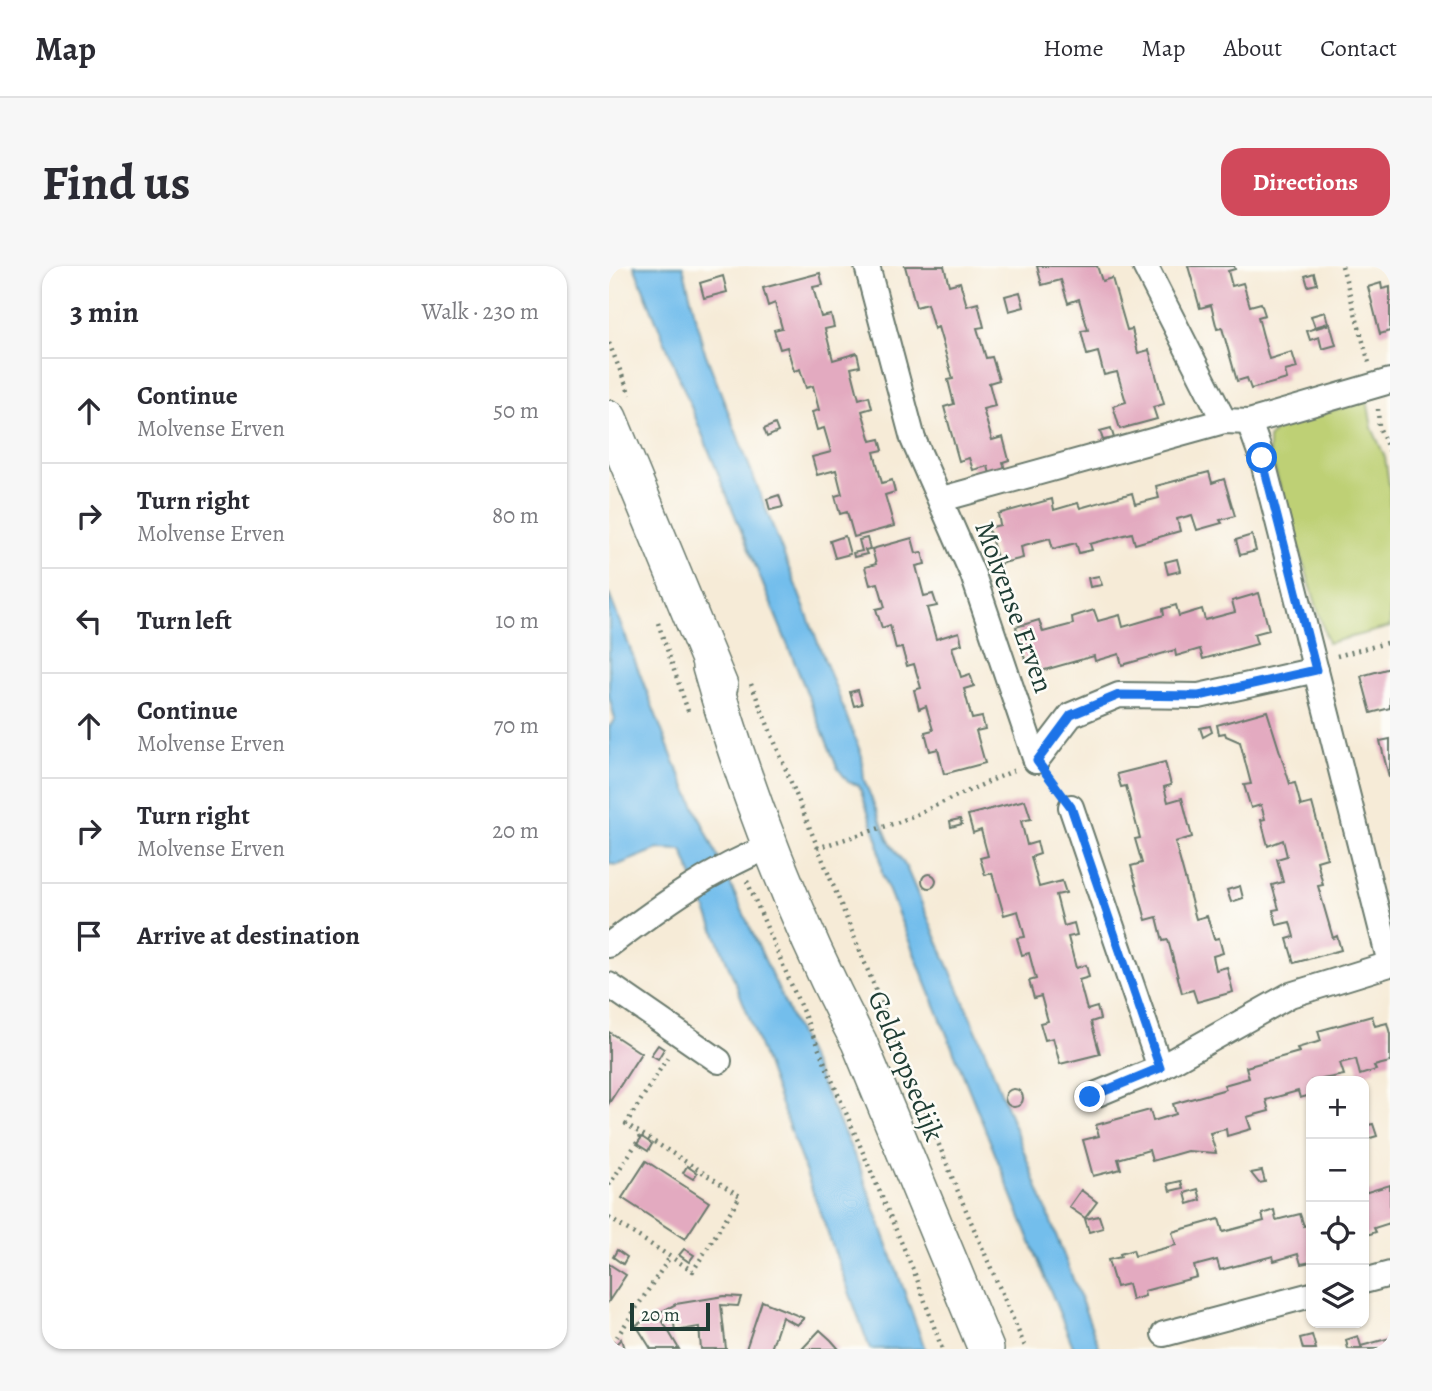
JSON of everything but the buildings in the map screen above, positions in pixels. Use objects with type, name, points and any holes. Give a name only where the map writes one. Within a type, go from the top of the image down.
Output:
[{"type":"street","name":"Molvense Erven","points":[[867,266],[913,439],[942,499],[973,575],[1037,761]]},
{"type":"street","points":[[1145,266],[1224,421]]},
{"type":"street","name":"Molvense Erven","points":[[942,499],[1224,421],[1249,422],[1383,383]]},
{"type":"street","name":"Geldropsedijk","points":[[609,418],[710,667],[774,786],[828,920],[850,992],[859,1042]]},
{"type":"street","points":[[1090,1097],[1160,1068],[1290,995],[1390,964],[1262,458],[1249,422]]},
{"type":"street","name":"Geldropsedijk","points":[[710,667],[732,746],[772,846],[837,999],[859,1042],[986,1349]]},
{"type":"street","name":"Molvense Erven","points":[[1037,761],[1071,715],[1119,695],[1199,696],[1316,670]]},
{"type":"street","points":[[1071,807],[1160,1068]]},
{"type":"street","points":[[609,945],[685,889],[739,859],[772,846]]},
{"type":"street","points":[[609,985],[719,1061]]},
{"type":"street","points":[[1369,1280],[1390,1274]]},
{"type":"street","points":[[1164,1334],[1306,1296]]},
{"type":"path","points":[[1342,266],[1383,383],[1379,427],[1390,453]]},
{"type":"path","points":[[654,613],[691,718]]},
{"type":"path","points":[[1316,670],[1336,657],[1390,642]]},
{"type":"path","points":[[817,848],[899,822],[1037,761]]},
{"type":"path","name":"Geldropsedijk","points":[[791,780],[1026,1349]]},
{"type":"path","points":[[739,859],[917,1279],[943,1349]]},
{"type":"path","points":[[609,1218],[692,1271],[740,1196],[626,1124],[682,1035]]},
{"type":"path","points":[[609,1185],[642,1135]]},
{"type":"path","points":[[609,1349],[670,1257]]},
{"type":"green space","points":[[1367,399],[1372,428],[1385,457],[1390,491],[1390,627],[1328,643],[1269,451],[1269,437],[1278,428]]},
{"type":"water","points":[[634,266],[683,266],[703,347],[862,756],[864,780],[888,839],[906,867],[985,1051],[1100,1349],[1074,1349],[882,874],[878,841],[859,785],[848,782],[837,767]]},
{"type":"water","points":[[609,594],[673,759],[860,1168],[925,1349],[870,1349],[749,1017],[682,850],[658,849],[618,865],[609,864],[609,727],[615,719],[609,696]]},
{"type":"route","points":[[1090,1097],[1160,1068],[1071,807],[1037,761],[1071,715],[1119,695],[1199,696],[1316,670],[1262,458]]}]
